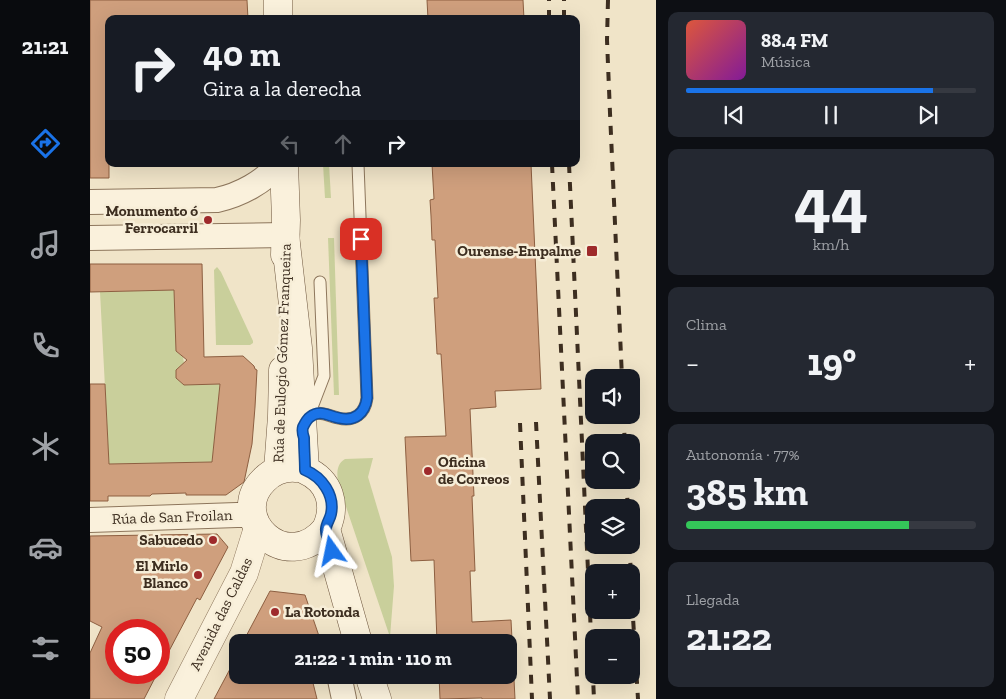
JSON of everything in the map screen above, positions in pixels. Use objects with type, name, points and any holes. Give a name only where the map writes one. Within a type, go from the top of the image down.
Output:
[{"type":"main road","points":[[278,0],[278,15]]},
{"type":"main road","name":"Rúa de Eulogio Gómez Franqueira","points":[[278,470],[282,416],[285,236],[284,167]]},
{"type":"main road","name":"Rúa de Eulogio Gómez Franqueira","points":[[285,236],[305,423],[305,470]]},
{"type":"main road","name":"Rúa de Eulogio Gómez Franqueira","points":[[256,522],[252,505],[260,483],[269,475],[278,470],[293,468],[312,473],[322,481],[330,495],[332,511],[326,529],[356,634]]},
{"type":"main road","points":[[256,522],[264,536],[272,542],[292,547],[312,542],[326,529]]},
{"type":"main road","name":"Avenida das Caldas","points":[[179,699],[244,573],[256,522]]},
{"type":"main road","name":"Rúa de Eulogio Gómez Franqueira","points":[[304,545],[314,550],[322,560],[356,634]]},
{"type":"main road","points":[[372,684],[378,699]]},
{"type":"street","points":[[90,202],[217,200],[231,197],[257,182],[276,167]]},
{"type":"street","points":[[90,238],[285,236]]},
{"type":"street","name":"Rúa de San Froilan","points":[[90,520],[251,515],[256,522]]},
{"type":"street","points":[[341,684],[344,699]]},
{"type":"lane","points":[[305,423],[316,413],[322,412],[337,418],[353,418],[364,411],[366,406],[358,167]]},
{"type":"lane","points":[[305,423],[324,376],[320,282]]},
{"type":"green space","points":[[323,167],[329,167],[331,198],[325,198]]},
{"type":"green space","points":[[328,238],[334,238],[339,395],[334,395]]},
{"type":"green space","points":[[217,267],[253,341],[250,345],[216,345],[214,270]]},
{"type":"green space","points":[[174,284],[176,351],[183,357],[184,363],[176,370],[176,378],[184,385],[220,384],[212,462],[109,464],[100,292],[162,290],[168,285]]},
{"type":"green space","points":[[373,458],[368,477],[392,557],[394,586],[390,634],[338,483],[337,473],[339,466],[345,459]]},
{"type":"building","points":[[90,0],[247,0],[248,15],[105,15],[105,167],[109,167],[109,178],[90,178]]},
{"type":"building","points":[[427,0],[523,0],[524,15],[428,15]]},
{"type":"building","points":[[432,167],[531,167],[541,389],[495,391],[496,407],[470,409],[475,571],[470,571],[472,622],[511,620],[512,634],[437,634],[434,560],[411,561],[405,437],[446,436],[441,354],[437,354],[434,298],[438,298],[435,240],[432,240],[430,200],[434,199]]},
{"type":"building","points":[[90,264],[202,264],[204,357],[243,356],[257,370],[252,444],[244,482],[226,495],[152,494],[150,496],[108,496],[108,501],[90,501],[90,384],[105,384],[109,464],[212,462],[220,384],[184,385],[176,378],[176,370],[187,360],[176,351],[174,290],[90,292]]},
{"type":"building","points":[[217,534],[228,547],[200,600],[197,598],[170,649],[170,619],[105,619],[105,684],[152,684],[144,699],[90,699],[90,653],[102,627],[90,621],[90,536]]},
{"type":"building","points":[[270,591],[305,595],[318,634],[247,634]]},
{"type":"building","points":[[229,671],[229,684],[313,684],[317,699],[214,699]]},
{"type":"building","points":[[439,684],[514,684],[515,699],[440,699]]},
{"type":"railway","points":[[549,0],[549,15]]},
{"type":"railway","points":[[564,0],[564,15]]},
{"type":"railway","points":[[608,0],[607,40],[622,369]]},
{"type":"railway","points":[[552,167],[578,699]]},
{"type":"railway","points":[[569,167],[594,699]]},
{"type":"railway","points":[[536,422],[550,699]]},
{"type":"railway","points":[[520,423],[532,699]]},
{"type":"railway","points":[[624,424],[624,434]]},
{"type":"railway","points":[[627,489],[627,499]]},
{"type":"railway","points":[[630,554],[630,564]]},
{"type":"railway","points":[[633,619],[638,699]]},
{"type":"place","name":"Monumento ó Ferrocarril","points":[[208,220]]},
{"type":"place","name":"Ourense-Empalme","points":[[592,251]]},
{"type":"place","name":"Oficina de Correos","points":[[428,471]]},
{"type":"place","name":"Sabucedo","points":[[213,540]]},
{"type":"place","name":"El Mirlo Blanco","points":[[198,575]]},
{"type":"place","name":"La Rotonda","points":[[275,612]]},
{"type":"route","points":[[332,551],[326,529],[332,511],[332,503],[322,481],[305,470],[303,428],[308,419],[316,413],[322,412],[337,418],[346,419],[359,415],[366,406],[361,239]]}]
